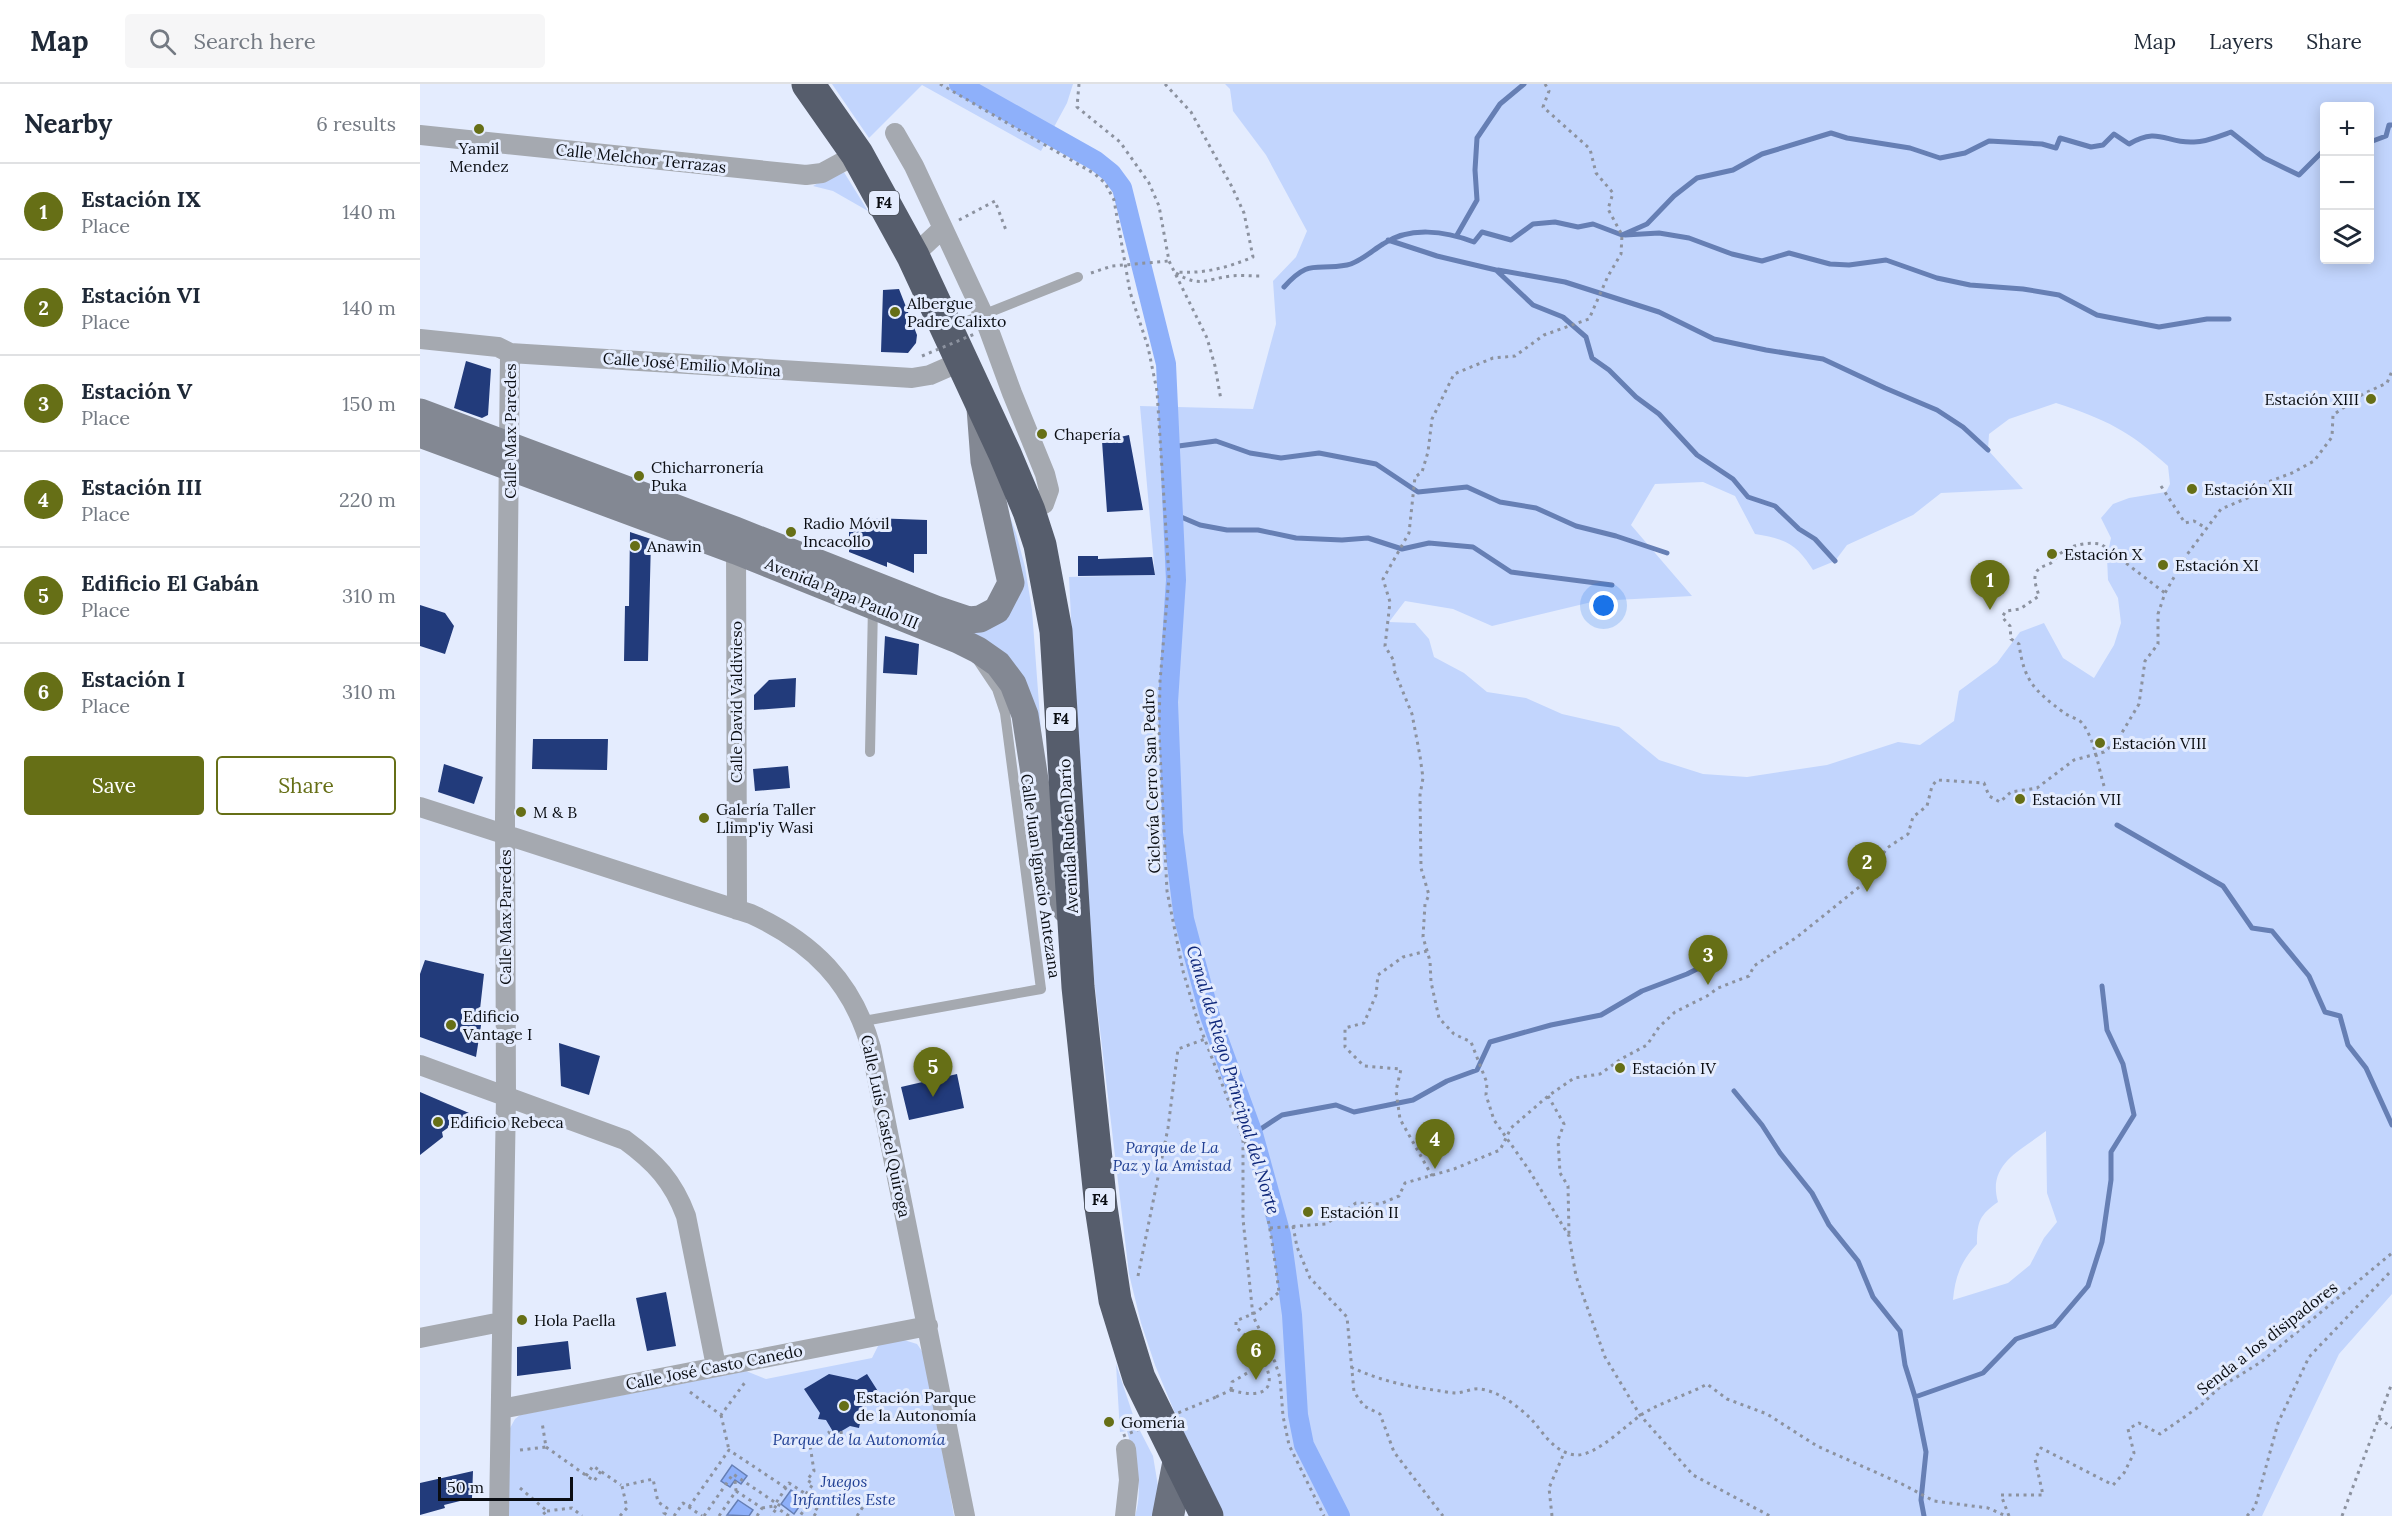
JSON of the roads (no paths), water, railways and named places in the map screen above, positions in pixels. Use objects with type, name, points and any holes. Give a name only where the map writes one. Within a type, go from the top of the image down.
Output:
[{"type":"highway","name":"Avenida Rubén Darío","points":[[808,84],[856,154],[962,341],[979,395],[1029,511],[1047,579],[1056,631],[1073,930],[1101,1208],[1115,1300],[1139,1378],[1207,1516]]},
{"type":"main road","name":"Avenida Papa Paulo III","points":[[420,434],[510,457],[736,540],[969,620],[990,616],[997,610],[1011,583],[984,461],[979,395]]},
{"type":"main road","name":"Avenida Papa Paulo III","points":[[420,412],[510,457]]},
{"type":"main road","name":"Avenida Papa Paulo III","points":[[736,540],[873,606],[958,640],[998,664],[1013,684],[1025,715],[1046,851],[1073,930]]},
{"type":"main road","points":[[1168,1516],[1179,1458]]},
{"type":"street","points":[[895,133],[914,166],[983,314],[1045,474],[1049,490],[1044,504],[1029,511]]},
{"type":"street","name":"Calle Melchor Terrazas","points":[[420,135],[806,175],[822,173],[856,154]]},
{"type":"street","points":[[913,256],[942,229]]},
{"type":"street","name":"Calle José Emilio Molina","points":[[420,339],[498,347],[510,353],[912,378],[937,373],[962,341]]},
{"type":"street","name":"Calle Max Paredes","points":[[499,1516],[506,1097],[505,834],[510,353]]},
{"type":"street","name":"Calle David Valdivieso","points":[[736,540],[737,910]]},
{"type":"street","name":"Calle Luis Castel Quiroga","points":[[420,807],[751,914],[782,929],[809,949],[844,989],[864,1021],[872,1048],[965,1516]]},
{"type":"street","points":[[420,1065],[625,1140],[647,1156],[677,1193],[686,1216],[716,1366]]},
{"type":"street","points":[[420,1338],[501,1322]]},
{"type":"street","name":"Calle José Casto Canedo","points":[[501,1409],[928,1326]]},
{"type":"street","points":[[1124,1442],[1129,1480],[1125,1516]]},
{"type":"lane","points":[[962,341],[983,314],[1078,277]]},
{"type":"lane","points":[[870,752],[873,606]]},
{"type":"lane","name":"Calle Juan Ignacio Antezana","points":[[864,1021],[1041,989],[1005,713],[997,689],[975,656],[958,640]]},
{"type":"water","points":[[732,1465],[747,1476],[741,1484],[735,1480],[730,1487],[721,1481]]},
{"type":"water","points":[[791,1490],[804,1500],[794,1514],[781,1504]]},
{"type":"water","points":[[738,1500],[753,1510],[749,1516],[727,1515]]},
{"type":"waterway","name":"Canal de Riego Principal del Norte","points":[[959,84],[1096,161],[1111,173],[1122,188],[1166,364],[1176,580],[1168,702],[1173,833],[1184,919],[1210,1016],[1253,1134],[1281,1235],[1292,1315],[1298,1415],[1304,1445],[1340,1516]]},
{"type":"waterway","points":[[1457,235],[1477,200],[1475,170],[1477,138],[1500,104],[1524,84]]},
{"type":"waterway","points":[[2374,140],[2386,136],[2389,125],[2392,125]]},
{"type":"waterway","points":[[1284,287],[1300,272],[1307,269],[1352,264],[1393,238],[1416,233],[1440,233],[1474,242],[1482,232],[1511,240],[1533,224],[1555,222],[1578,227],[1593,224],[1622,235],[1647,224],[1674,196],[1697,178],[1733,170],[1762,154],[1831,133],[1847,138],[1910,148],[1940,158],[1965,153],[1989,141],[2042,144],[2056,148],[2060,138],[2091,147],[2103,145],[2114,134],[2129,144],[2148,136],[2199,142],[2231,132],[2264,158],[2299,175],[2320,154]]},
{"type":"waterway","points":[[1625,235],[1659,233],[1689,238],[1732,254],[1762,261],[1789,253],[1830,264],[1849,265],[1886,260],[1937,278],[1970,285],[2023,289],[2059,295],[2097,315],[2159,327],[2207,319],[2229,319]]},
{"type":"waterway","points":[[1388,240],[1437,256],[1496,270],[1533,305],[1563,317],[1586,337],[1592,358],[1659,414],[1697,455],[1733,479],[1748,497],[1775,506],[1799,529],[1815,539],[1835,561]]},
{"type":"waterway","points":[[1498,270],[1565,282],[1659,312],[1714,339],[1823,359],[1937,410],[1963,427],[1988,450]]},
{"type":"waterway","points":[[1171,447],[1216,441],[1250,453],[1281,458],[1319,453],[1376,464],[1418,492],[1467,487],[1500,502],[1536,508],[1576,526],[1667,553]]},
{"type":"waterway","points":[[1174,514],[1200,525],[1227,530],[1258,530],[1296,538],[1342,540],[1368,538],[1402,549],[1429,543],[1473,547],[1511,572],[1612,585]]},
{"type":"waterway","points":[[2117,825],[2223,886],[2252,928],[2272,931],[2309,976],[2325,1012],[2340,1016],[2348,1045],[2366,1068],[2392,1125]]},
{"type":"waterway","points":[[1253,1134],[1282,1115],[1336,1105],[1354,1112],[1413,1100],[1447,1081],[1477,1070],[1490,1042],[1551,1025],[1601,1015],[1642,991],[1687,974],[1721,957]]},
{"type":"waterway","points":[[1915,1397],[1983,1373],[2016,1339],[2054,1326],[2088,1286],[2102,1242],[2111,1180],[2111,1152],[2134,1115],[2123,1064],[2107,1030],[2102,986]]},
{"type":"waterway","points":[[1734,1091],[1812,1193],[1829,1225],[1858,1261],[1873,1297],[1900,1331],[1905,1365],[1915,1397],[1926,1452],[1921,1500],[1924,1516]]},
{"type":"place","name":"Yamil Mendez","points":[[479,129]]},
{"type":"place","name":"Albergue Padre Calixto","points":[[895,312]]},
{"type":"place","name":"Estación XIII","points":[[2371,399]]},
{"type":"place","name":"Chapería","points":[[1042,434]]},
{"type":"place","name":"Chicharronería Puka","points":[[639,476]]},
{"type":"place","name":"Estación XII","points":[[2192,489]]},
{"type":"place","name":"Radio Móvil Incacollo","points":[[791,532]]},
{"type":"place","name":"Anawin","points":[[635,546]]},
{"type":"place","name":"Estación X","points":[[2052,554]]},
{"type":"place","name":"Estación XI","points":[[2163,565]]},
{"type":"place","name":"Estación IX","points":[[1990,610]]},
{"type":"place","name":"Estación VIII","points":[[2100,743]]},
{"type":"place","name":"Estación VII","points":[[2020,799]]},
{"type":"place","name":"M & B","points":[[521,812]]},
{"type":"place","name":"Galería Taller Llimp'iy Wasi","points":[[704,818]]},
{"type":"place","name":"Estación VI","points":[[1867,892]]},
{"type":"place","name":"Estación V","points":[[1708,985]]},
{"type":"place","name":"Edificio Vantage I","points":[[451,1025]]},
{"type":"place","name":"Estación IV","points":[[1620,1068]]},
{"type":"place","name":"Edificio El Gabán","points":[[933,1097]]},
{"type":"place","name":"Edificio Rebeca","points":[[438,1122]]},
{"type":"place","name":"Estación III","points":[[1435,1169]]},
{"type":"place","name":"Estación II","points":[[1308,1212]]},
{"type":"place","name":"Hola Paella","points":[[522,1320]]},
{"type":"place","name":"Estación I","points":[[1256,1380]]},
{"type":"place","name":"Estación Parque de la Autonomía","points":[[844,1406]]},
{"type":"place","name":"Gomería","points":[[1109,1422]]},
{"type":"park label","name":"Parque de La Paz y la Amistad","points":[[1172,1156]]},
{"type":"park label","name":"Parque de la Autonomía","points":[[859,1439]]},
{"type":"park label","name":"Juegos Infantiles Este","points":[[844,1490]]}]
